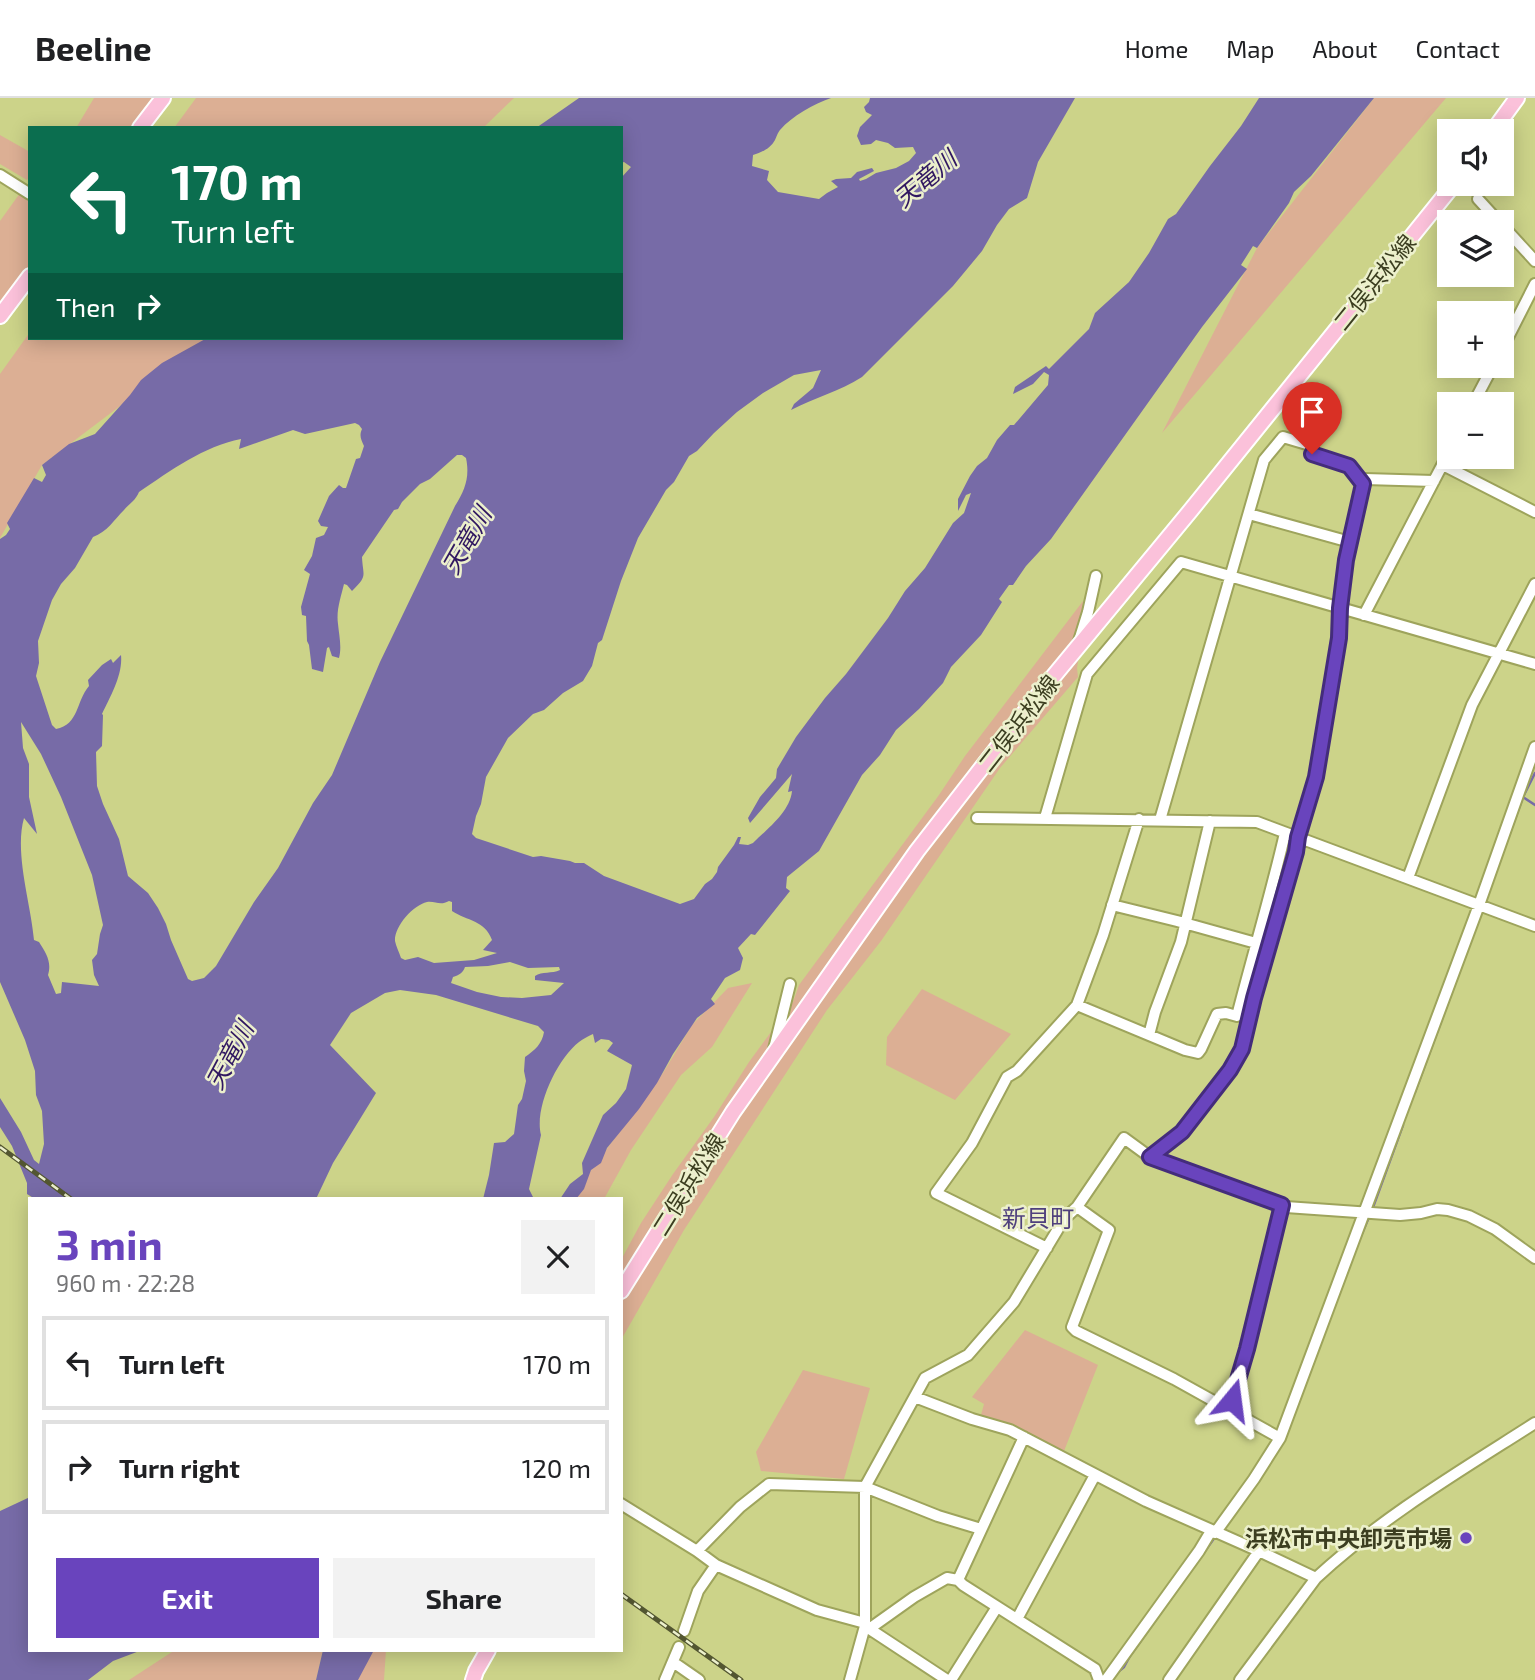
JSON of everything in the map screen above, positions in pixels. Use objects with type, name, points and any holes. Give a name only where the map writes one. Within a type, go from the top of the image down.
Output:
[{"type":"main road","points":[[142,126],[163,98]]},
{"type":"main road","points":[[1502,119],[1517,99]]},
{"type":"main road","name":"二俣浜松線","points":[[623,1288],[733,1112],[917,851],[1043,689],[1444,196]]},
{"type":"main road","points":[[0,316],[28,279]]},
{"type":"main road","points":[[473,1680],[487,1652]]},
{"type":"street","points":[[0,175],[28,193]]},
{"type":"street","points":[[1478,200],[1487,210]]},
{"type":"street","points":[[1514,239],[1535,261]]},
{"type":"street","points":[[1514,325],[1535,284]]},
{"type":"street","points":[[1160,820],[1264,460],[1283,437],[1310,445],[1312,454],[1349,466],[1363,484]]},
{"type":"street","points":[[1364,615],[1441,469]]},
{"type":"street","points":[[1451,469],[1535,512]]},
{"type":"street","points":[[1150,1157],[1182,1132],[1230,1070],[1242,1049],[1316,777],[1339,638],[1346,560],[1363,484],[1365,480],[1434,481]]},
{"type":"street","points":[[1249,513],[1350,542]]},
{"type":"street","points":[[1045,818],[1087,674],[1181,562],[1535,664]]},
{"type":"street","points":[[1076,651],[1096,576]]},
{"type":"street","points":[[1408,878],[1472,705],[1535,584]]},
{"type":"street","points":[[1107,1680],[1254,1479],[1280,1438],[1479,905],[1535,747]]},
{"type":"street","points":[[977,818],[1257,822],[1535,926]]},
{"type":"street","points":[[1047,1248],[936,1193],[971,1143],[1007,1077],[1017,1070],[1077,1005],[1103,935],[1139,819]]},
{"type":"street","points":[[1149,1035],[1186,923],[1210,821]]},
{"type":"street","points":[[1077,1005],[1198,1053],[1217,1014],[1237,1016],[1285,833]]},
{"type":"street","points":[[1111,905],[1256,943]]},
{"type":"street","points":[[772,1058],[790,984]]},
{"type":"street","points":[[850,1680],[866,1626],[865,1487],[925,1378],[968,1355],[1014,1302],[1064,1219],[1077,1207],[1124,1138],[1150,1157],[1286,1207],[1400,1215],[1437,1209],[1469,1216],[1495,1229],[1535,1258]]},
{"type":"street","points":[[1229,1410],[1247,1349],[1282,1205]]},
{"type":"street","points":[[1077,1207],[1109,1230],[1072,1327],[1174,1379],[1280,1438]]},
{"type":"street","points":[[915,1397],[1010,1430],[1146,1501],[1316,1578]]},
{"type":"street","points":[[1240,1680],[1316,1578],[1343,1554],[1413,1501],[1535,1423]]},
{"type":"street","points":[[958,1580],[1024,1437]]},
{"type":"street","points":[[1017,1619],[1095,1475]]},
{"type":"street","points":[[697,1551],[740,1507],[769,1484],[865,1487],[938,1516],[981,1529]]},
{"type":"street","points":[[623,1505],[716,1565],[817,1610],[866,1626],[949,1680],[997,1607]]},
{"type":"street","points":[[1169,1680],[1259,1551]]},
{"type":"street","points":[[684,1631],[698,1591],[716,1565]]},
{"type":"street","points":[[866,1626],[947,1578],[958,1580],[1095,1670],[1099,1680]]},
{"type":"street","points":[[665,1680],[679,1647]]},
{"type":"street","points":[[673,1662],[699,1680]]},
{"type":"shaded area","points":[[94,98],[158,98],[138,126],[77,126]]},
{"type":"shaded area","points":[[196,98],[514,98],[485,126],[175,126]]},
{"type":"shaded area","points":[[1374,98],[1446,98],[1162,433],[1257,248]]},
{"type":"shaded area","points":[[0,135],[28,151],[28,179],[27,180],[0,164]]},
{"type":"shaded area","points":[[23,189],[28,193],[28,272],[0,311],[0,221]]},
{"type":"shaded area","points":[[28,335],[28,340],[207,340],[42,465],[0,538],[0,374]]},
{"type":"shaded area","points":[[1083,601],[1078,677],[1000,768],[881,941],[827,1010],[684,1230],[623,1337],[623,1256],[641,1223],[749,1062],[793,1002],[799,985],[965,756]]},
{"type":"shaded area","points":[[752,983],[712,1047],[681,1075],[631,1150],[605,1197],[574,1197],[663,1073],[692,1025],[728,988]]},
{"type":"shaded area","points":[[922,989],[1011,1034],[955,1100],[886,1065],[887,1037]]},
{"type":"shaded area","points":[[1025,1330],[1098,1365],[1064,1451],[981,1415],[984,1404],[972,1397]]},
{"type":"shaded area","points":[[803,1370],[870,1388],[844,1479],[761,1471],[756,1452]]},
{"type":"shaded area","points":[[172,1652],[323,1652],[316,1680],[129,1680]]},
{"type":"shaded area","points":[[369,1652],[386,1652],[384,1680],[358,1680]]},
{"type":"water","name":"天竜川","points":[[579,98],[831,98],[797,115],[780,130],[771,146],[753,155],[752,166],[769,171],[767,180],[778,192],[819,199],[838,187],[831,181],[851,178],[857,172],[872,168],[874,171],[859,179],[860,181],[896,168],[909,161],[916,153],[913,147],[895,148],[876,140],[871,144],[861,145],[857,136],[860,127],[872,115],[866,112],[864,107],[870,98],[1075,98],[1038,162],[1027,198],[1009,209],[982,251],[953,286],[862,377],[791,410],[794,404],[813,388],[821,370],[794,375],[737,412],[689,456],[638,538],[602,640],[598,643],[592,666],[583,681],[563,693],[544,710],[533,714],[508,738],[486,777],[472,834],[476,838],[533,857],[584,863],[604,876],[680,904],[694,899],[712,879],[738,837],[741,837],[739,844],[753,843],[782,813],[790,799],[792,791],[788,792],[792,774],[750,823],[748,818],[760,797],[776,778],[777,769],[796,737],[925,568],[953,523],[964,513],[971,493],[966,495],[958,511],[958,499],[970,476],[987,458],[997,440],[1010,425],[1014,425],[1048,385],[1049,375],[1044,372],[1033,384],[1013,394],[1015,387],[1046,366],[1049,369],[1089,329],[1095,313],[1129,282],[1168,219],[1176,214],[1259,98],[1374,98],[1311,176],[1294,192],[1257,248],[1253,246],[1241,265],[1247,269],[1202,327],[1051,539],[1013,585],[1009,585],[999,599],[1002,602],[981,635],[951,667],[943,683],[896,730],[880,755],[862,775],[819,851],[787,877],[786,888],[790,891],[755,935],[751,934],[738,948],[743,958],[740,970],[725,978],[711,999],[715,1004],[697,1018],[639,1109],[607,1148],[601,1163],[591,1170],[584,1189],[578,1197],[561,1197],[570,1184],[583,1174],[582,1163],[603,1115],[626,1089],[632,1065],[607,1051],[613,1043],[609,1040],[601,1039],[595,1043],[593,1034],[579,1042],[555,1072],[544,1098],[541,1135],[529,1189],[533,1197],[484,1197],[494,1143],[505,1142],[514,1134],[518,1105],[526,1081],[525,1057],[538,1046],[544,1032],[538,1026],[436,995],[400,990],[385,993],[351,1013],[330,1045],[376,1093],[333,1163],[317,1197],[32,1197],[27,1194],[27,1183],[12,1146],[0,1127],[0,1098],[34,1160],[39,1164],[44,1144],[35,1071],[0,982],[0,539],[10,529],[7,523],[34,478],[42,482],[46,475],[42,465],[69,444],[95,434],[141,380],[162,363],[203,340],[623,340],[623,176],[631,167],[624,162],[623,126],[539,126]],"holes":[[[355,423],[362,429],[364,446],[360,458],[356,459],[346,488],[339,485],[329,496],[318,521],[321,526],[328,527],[324,535],[316,538],[312,556],[304,570],[310,574],[301,607],[302,615],[306,616],[312,669],[323,672],[329,647],[332,656],[339,658],[338,614],[344,584],[352,591],[360,582],[363,575],[362,557],[394,510],[398,509],[420,484],[430,479],[457,455],[466,458],[466,483],[380,662],[332,775],[313,803],[278,868],[254,902],[216,966],[204,978],[192,981],[188,979],[158,908],[148,893],[128,876],[119,839],[97,786],[96,752],[102,746],[102,714],[118,678],[121,655],[113,663],[111,659],[102,665],[88,680],[89,686],[73,718],[63,727],[56,729],[52,725],[36,676],[39,663],[38,641],[52,600],[61,584],[75,568],[93,537],[110,525],[139,492],[188,460],[227,442],[241,439],[239,449],[293,430],[305,434]],[[21,722],[41,754],[61,797],[92,875],[103,925],[97,954],[92,960],[99,986],[62,982],[61,993],[56,994],[48,975],[48,958],[39,942],[34,940],[22,862],[21,832],[24,818],[37,834],[29,797],[29,764],[23,748]],[[427,902],[452,902],[452,911],[475,922],[489,933],[492,940],[483,950],[497,953],[474,960],[434,963],[418,957],[405,960],[401,958],[395,943],[398,929],[405,917]],[[510,962],[528,968],[559,967],[560,970],[538,974],[535,980],[564,983],[551,995],[522,998],[477,992],[451,983],[453,977],[461,974],[465,967]]]},
{"type":"water","points":[[28,1498],[28,1652],[137,1652],[113,1661],[88,1680],[0,1680],[0,1511]]},
{"type":"water","points":[[323,1652],[373,1652],[358,1680],[316,1680]]},
{"type":"waterway","points":[[1503,852],[1523,797],[1535,773]]},
{"type":"waterway","points":[[1523,797],[1535,805]]},
{"type":"waterway","points":[[1415,1092],[1472,938]]},
{"type":"waterway","points":[[1372,1210],[1403,1125]]},
{"type":"waterway","points":[[1358,1243],[1369,1217]]},
{"type":"waterway","points":[[1118,1672],[1215,1537]]},
{"type":"railway","points":[[0,1147],[68,1197]]},
{"type":"railway","points":[[623,1595],[741,1680]]},
{"type":"place","name":"浜松市中央卸売市場","points":[[1466,1538]]},
{"type":"district","name":"新貝町","points":[[1038,1217]]},
{"type":"route","points":[[1232,1400],[1282,1205],[1150,1157],[1182,1132],[1230,1070],[1242,1049],[1316,777],[1341,625],[1340,608],[1346,560],[1363,484],[1349,466],[1312,454]]}]
